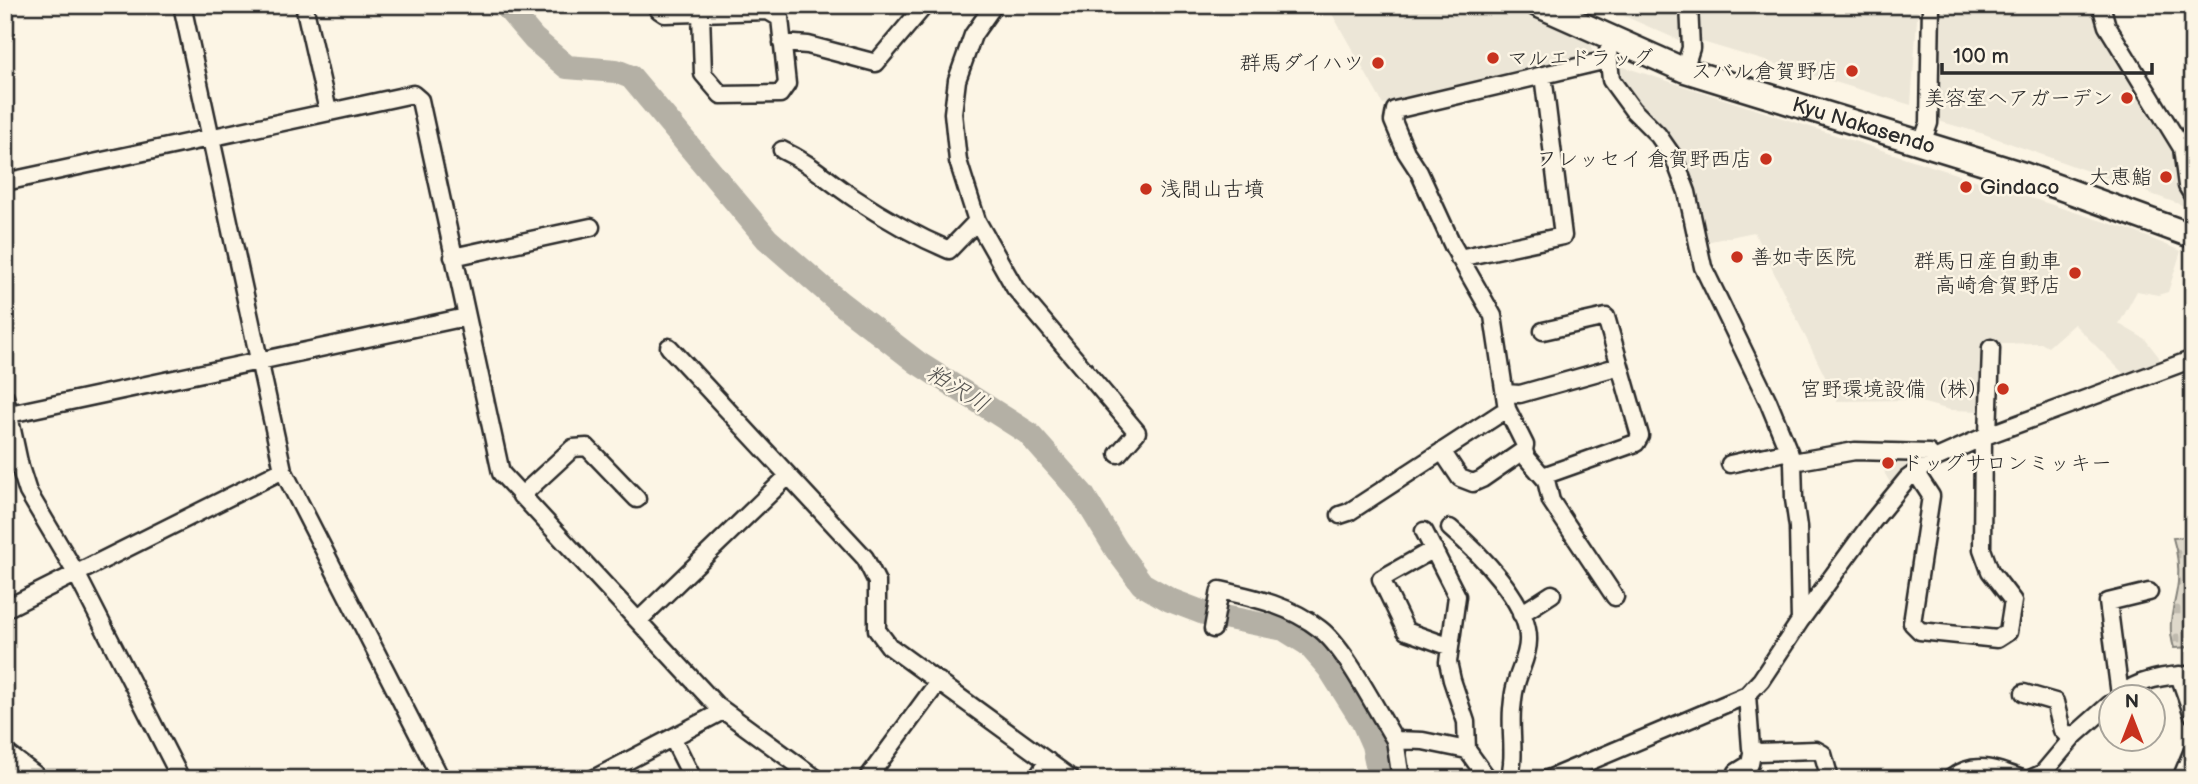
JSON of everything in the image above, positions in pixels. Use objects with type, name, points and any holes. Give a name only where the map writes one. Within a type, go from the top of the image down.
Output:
[{"type":"main road","name":"Kyu Nakasendo","points":[[1538,5],[1609,49],[2029,176],[2193,236]]},
{"type":"main road","points":[[5,756],[35,779]]},
{"type":"street","points":[[182,5],[283,470],[441,779]]},
{"type":"street","points":[[304,5],[328,111]]},
{"type":"street","points":[[660,5],[659,10],[665,14],[768,11],[780,18],[787,83],[780,93],[721,95],[703,74],[701,13]]},
{"type":"street","points":[[782,43],[808,45],[876,63],[925,5]]},
{"type":"street","points":[[994,5],[973,34],[957,80],[953,113],[958,161],[977,221],[1015,288],[1137,432],[1118,454]]},
{"type":"street","points":[[1684,70],[1691,48],[1689,5]]},
{"type":"street","points":[[1923,143],[1929,122],[1931,5]]},
{"type":"street","points":[[2101,5],[2107,26],[2182,148],[2187,186],[2193,196]]},
{"type":"street","points":[[1615,597],[1551,501],[1546,480],[1526,457],[1525,445],[1506,401],[1493,316],[1406,152],[1394,121],[1395,110],[1543,75],[1609,49],[1611,80],[1674,158],[1687,192],[1703,267],[1768,401],[1791,457],[1798,527],[1800,621]]},
{"type":"street","points":[[1460,258],[1563,236],[1543,75]]},
{"type":"street","points":[[5,182],[413,94],[420,100],[501,472],[723,710],[817,779]]},
{"type":"street","points":[[782,150],[805,161],[862,203],[925,240],[949,250],[977,221]]},
{"type":"street","points":[[453,257],[592,227]]},
{"type":"street","points":[[7,415],[466,317]]},
{"type":"street","points":[[1543,331],[1606,317],[1640,436],[1636,443],[1543,477]]},
{"type":"street","points":[[669,347],[865,558],[877,582],[877,630],[881,638],[1072,779]]},
{"type":"street","points":[[1916,472],[1931,496],[1912,623],[1920,631],[1997,639],[2008,632],[2012,601],[1990,571],[1982,549],[1991,348]]},
{"type":"street","points":[[1548,779],[1747,695],[1761,680],[1872,522],[1907,479],[1934,459],[1985,436],[2193,359]]},
{"type":"street","points":[[1339,515],[1349,512],[1442,451],[1506,401],[1520,394],[1620,366]]},
{"type":"street","points":[[5,397],[7,415],[28,492],[76,573],[181,779]]},
{"type":"street","points":[[521,496],[573,448],[587,447],[637,499]]},
{"type":"street","points":[[1442,451],[1460,478],[1473,482],[1482,479],[1524,450]]},
{"type":"street","points":[[1730,464],[1855,451],[1929,453],[1934,459]]},
{"type":"street","points":[[5,608],[283,470]]},
{"type":"street","points":[[638,621],[787,477]]},
{"type":"street","points":[[1450,528],[1471,546],[1495,574],[1521,614],[1528,633],[1528,644],[1515,687],[1510,729],[1513,765],[1508,779]]},
{"type":"street","points":[[1424,531],[1457,596],[1448,646],[1448,662],[1466,722],[1467,750],[1488,779]]},
{"type":"street","points":[[1433,549],[1381,579],[1406,631],[1448,646]]},
{"type":"street","points":[[1213,629],[1220,590],[1274,604],[1321,629],[1336,645],[1395,740],[1401,779]]},
{"type":"street","points":[[2115,682],[2108,602],[2149,592]]},
{"type":"street","points":[[1521,614],[1552,594]]},
{"type":"street","points":[[2151,682],[2186,675],[2193,716]]},
{"type":"street","points":[[867,779],[939,681]]},
{"type":"street","points":[[2024,693],[2055,702],[2062,730],[2071,739]]},
{"type":"street","points":[[1737,779],[1737,772],[1749,764],[1753,749],[1747,695]]},
{"type":"street","points":[[593,779],[673,739],[723,710]]},
{"type":"street","points":[[2030,779],[2043,773],[2071,739],[2096,717]]},
{"type":"street","points":[[673,739],[693,779]]},
{"type":"street","points":[[1395,740],[1423,741],[1467,750]]},
{"type":"street","points":[[1753,749],[1758,752],[1816,750],[1823,754],[1830,779]]},
{"type":"street","points":[[2183,774],[2193,750]]},
{"type":"street","points":[[1036,779],[1048,761]]},
{"type":"street","points":[[1950,779],[1972,767],[1995,768],[2022,779]]},
{"type":"shaded area","points":[[1327,5],[1521,5],[1592,40],[1592,55],[1383,104]]},
{"type":"shaded area","points":[[1604,5],[1682,5],[1683,42],[1620,14]]},
{"type":"shaded area","points":[[1700,5],[1918,5],[1911,105],[1699,41]]},
{"type":"shaded area","points":[[1935,5],[2094,5],[2103,33],[2174,150],[2179,179],[2193,209],[1984,134],[1935,120]]},
{"type":"shaded area","points":[[1618,65],[2133,231],[2181,251],[2168,292],[2158,295],[2137,291],[2119,324],[2145,339],[2159,357],[2159,363],[2126,376],[2074,324],[2048,347],[2041,343],[1987,344],[1983,411],[1950,410],[1913,400],[1837,401],[1754,232],[1706,242],[1686,161],[1627,90],[1616,68]]},
{"type":"shaded area","points":[[1873,454],[1924,460],[1891,484],[1885,474],[1883,461],[1873,460]]},
{"type":"green space","points":[[2193,536],[2193,647],[2174,648],[2171,622],[2178,571],[2173,538]]},
{"type":"waterway","name":"粕沢川","points":[[505,5],[534,39],[567,67],[616,71],[631,77],[767,239],[839,302],[918,363],[1028,433],[1083,495],[1116,549],[1142,584],[1170,600],[1204,613],[1284,629],[1308,644],[1329,668],[1362,720],[1373,745],[1380,779]]},
{"type":"waterway","points":[[394,704],[432,779]]},
{"type":"place","name":"マルエドラッグ","points":[[1493,58]]},
{"type":"place","name":"群馬ダイハツ","points":[[1378,63]]},
{"type":"place","name":"スバル倉賀野店","points":[[1852,71]]},
{"type":"place","name":"美容室ヘアガーデン","points":[[2127,98]]},
{"type":"place","name":"フレッセイ 倉賀野西店","points":[[1766,159]]},
{"type":"place","name":"大恵鮨","points":[[2166,177]]},
{"type":"place","name":"Gindaco","points":[[1966,187]]},
{"type":"place","name":"浅間山古墳","points":[[1146,189]]},
{"type":"place","name":"善如寺医院","points":[[1737,257]]},
{"type":"place","name":"群馬日産自動車 高崎倉賀野店","points":[[2075,273]]},
{"type":"place","name":"宮野環境設備（株）","points":[[2003,389]]},
{"type":"place","name":"ドッグサロンミッキー","points":[[1888,463]]}]
